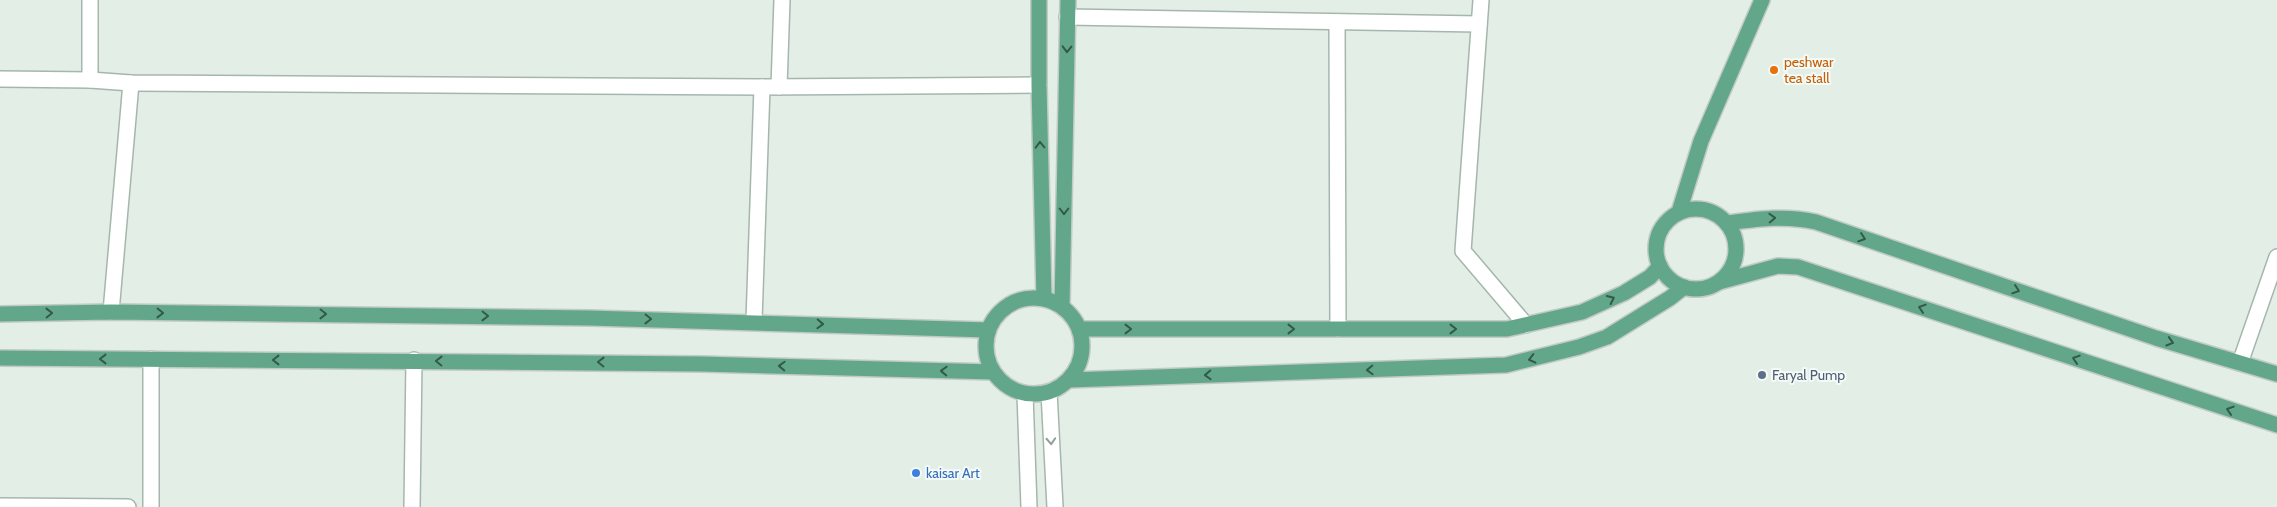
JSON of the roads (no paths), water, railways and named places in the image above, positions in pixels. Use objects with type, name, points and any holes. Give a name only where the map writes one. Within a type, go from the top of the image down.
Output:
[{"type":"main road","points":[[1039,0],[1044,299]]},
{"type":"main road","points":[[1062,306],[1068,0]]},
{"type":"main road","points":[[1679,212],[1691,170],[1762,0]]},
{"type":"main road","points":[[1719,282],[1730,270],[1736,255],[1735,238],[1728,223],[1720,216],[1700,208],[1679,212],[1668,219],[1656,241],[1656,254],[1660,266],[1674,282],[1684,287],[1696,289],[1708,287],[1719,282],[1778,266],[1798,267],[2277,425]]},
{"type":"main road","points":[[1728,223],[1769,217],[1799,218],[1816,222],[2156,338],[2277,374]]},
{"type":"main road","points":[[1079,329],[1507,330],[1582,312],[1624,293],[1650,277],[1660,266]]},
{"type":"main road","points":[[1069,380],[1506,365],[1579,347],[1607,337],[1670,298],[1684,287]]},
{"type":"main road","points":[[1030,298],[1044,299],[1062,306],[1073,316],[1082,342],[1082,356],[1077,369],[1069,380],[1048,392],[1025,394],[1007,386],[993,372],[987,359],[985,345],[988,330],[994,318],[1004,308],[1016,301],[1030,298]]},
{"type":"main road","points":[[0,314],[111,312],[754,321],[988,330]]},
{"type":"main road","points":[[0,358],[414,360],[702,364],[993,372]]},
{"type":"street","points":[[90,0],[90,80]]},
{"type":"street","points":[[779,87],[782,0]]},
{"type":"street","points":[[1481,0],[1463,251],[1526,325]]},
{"type":"street","points":[[1067,17],[1479,24]]},
{"type":"street","points":[[1336,22],[1338,329]]},
{"type":"street","points":[[0,79],[90,80],[131,83],[762,87],[1039,85]]},
{"type":"street","points":[[111,312],[131,83]]},
{"type":"street","points":[[754,321],[762,87]]},
{"type":"street","points":[[2240,363],[2277,256]]},
{"type":"street","points":[[151,359],[151,507]]},
{"type":"street","points":[[412,507],[414,360]]},
{"type":"street","points":[[1048,392],[1054,507]]},
{"type":"street","points":[[1025,394],[1029,507]]},
{"type":"street","points":[[0,506],[128,507]]},
{"type":"place","name":"peshwar tea stall","points":[[1774,70]]},
{"type":"place","name":"Faryal Pump","points":[[1762,375]]},
{"type":"place","name":"kaisar Art","points":[[916,473]]}]
